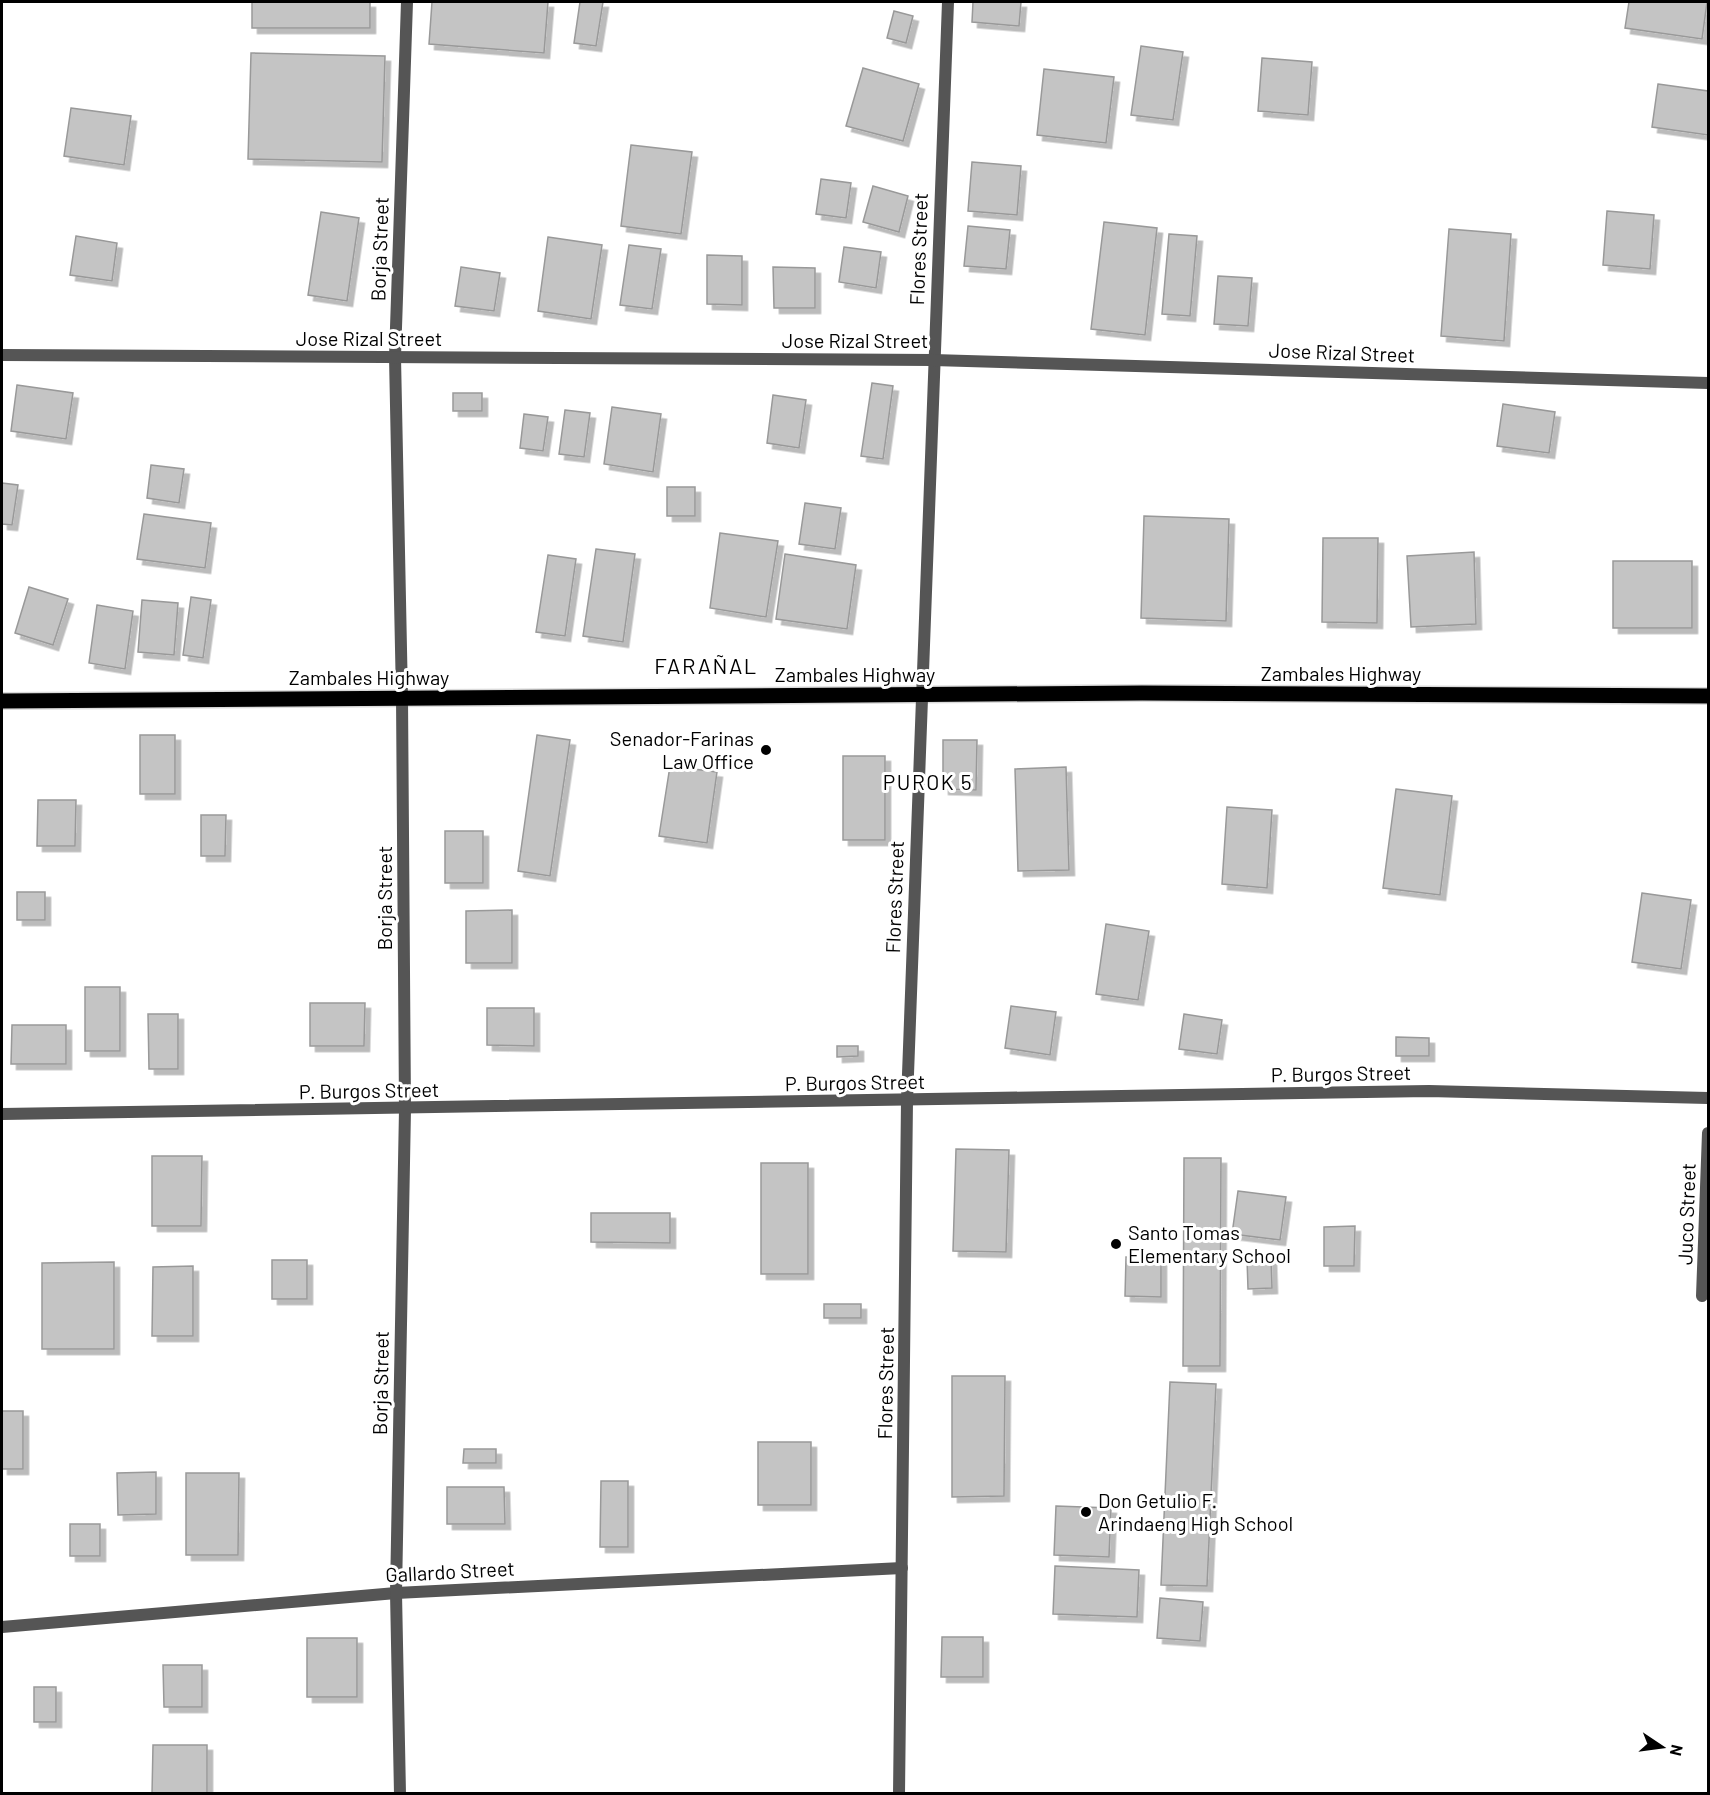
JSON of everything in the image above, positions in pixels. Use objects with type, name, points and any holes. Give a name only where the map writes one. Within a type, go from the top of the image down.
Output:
[{"type":"main road","name":"Zambales Highway","points":[[2,701],[921,694],[1708,696]]},
{"type":"street","name":"Borja Street","points":[[400,1794],[396,1593],[405,1109],[402,698],[395,357],[406,2]]},
{"type":"street","name":"Flores Street","points":[[899,1794],[907,1101],[948,2]]},
{"type":"street","name":"Jose Rizal Street","points":[[2,355],[933,360],[1708,383]]},
{"type":"street","name":"P. Burgos Street","points":[[2,1114],[1429,1091],[1708,1098]]},
{"type":"street","name":"Juco Street","points":[[1702,1296],[1708,1133]]},
{"type":"street","name":"Gallardo Street","points":[[2,1627],[396,1593],[902,1568]]},
{"type":"building","points":[[252,2],[370,2],[370,28],[252,28]]},
{"type":"building","points":[[432,2],[548,2],[544,53],[429,44]]},
{"type":"building","points":[[580,2],[603,2],[596,46],[574,43]]},
{"type":"building","points":[[973,2],[1021,2],[1019,26],[972,22]]},
{"type":"building","points":[[1629,2],[1707,2],[1702,39],[1625,28]]},
{"type":"building","points":[[894,11],[913,16],[906,43],[887,38]]},
{"type":"building","points":[[1141,46],[1183,52],[1173,120],[1131,115]]},
{"type":"building","points":[[251,53],[385,56],[382,162],[248,159]]},
{"type":"building","points":[[1262,58],[1312,62],[1308,115],[1258,111]]},
{"type":"building","points":[[863,68],[919,84],[903,141],[846,126]]},
{"type":"building","points":[[1044,69],[1114,77],[1106,143],[1037,135]]},
{"type":"building","points":[[1658,84],[1708,91],[1708,135],[1652,127]]},
{"type":"building","points":[[71,108],[131,116],[124,165],[64,156]]},
{"type":"building","points":[[631,145],[692,152],[681,234],[621,226]]},
{"type":"building","points":[[972,162],[1021,166],[1017,215],[968,211]]},
{"type":"building","points":[[821,179],[851,183],[846,218],[816,214]]},
{"type":"building","points":[[873,186],[908,196],[899,232],[863,222]]},
{"type":"building","points":[[1607,211],[1654,215],[1650,269],[1603,265]]},
{"type":"building","points":[[321,212],[359,218],[347,301],[308,295]]},
{"type":"building","points":[[1104,222],[1157,228],[1145,335],[1091,329]]},
{"type":"building","points":[[968,226],[1010,230],[1006,269],[964,266]]},
{"type":"building","points":[[1449,229],[1511,234],[1504,341],[1441,336]]},
{"type":"building","points":[[1169,234],[1197,236],[1190,316],[1162,314]]},
{"type":"building","points":[[76,236],[117,243],[112,281],[70,275]]},
{"type":"building","points":[[548,237],[602,245],[591,319],[538,311]]},
{"type":"building","points":[[629,245],[661,249],[652,309],[620,305]]},
{"type":"building","points":[[844,247],[881,252],[876,288],[839,282]]},
{"type":"building","points":[[707,255],[742,256],[742,305],[707,304]]},
{"type":"building","points":[[461,267],[500,273],[494,311],[455,306]]},
{"type":"building","points":[[773,267],[815,268],[815,308],[774,308]]},
{"type":"building","points":[[1218,276],[1252,278],[1248,326],[1214,324]]},
{"type":"building","points":[[872,383],[893,386],[883,459],[861,456]]},
{"type":"building","points":[[17,385],[73,393],[66,439],[11,431]]},
{"type":"building","points":[[453,393],[482,393],[482,411],[453,411]]},
{"type":"building","points":[[773,395],[806,400],[799,448],[767,443]]},
{"type":"building","points":[[1503,404],[1555,412],[1549,453],[1497,446]]},
{"type":"building","points":[[612,407],[661,414],[653,472],[604,464]]},
{"type":"building","points":[[565,410],[590,413],[584,457],[559,454]]},
{"type":"building","points":[[524,414],[548,417],[543,451],[520,448]]},
{"type":"building","points":[[151,465],[184,469],[179,503],[147,498]]},
{"type":"building","points":[[2,483],[18,485],[12,525],[2,524]]},
{"type":"building","points":[[667,487],[695,487],[695,516],[667,516]]},
{"type":"building","points":[[805,503],[841,508],[835,549],[799,544]]},
{"type":"building","points":[[144,514],[211,523],[205,568],[137,559]]},
{"type":"building","points":[[1144,516],[1229,519],[1226,621],[1141,618]]},
{"type":"building","points":[[720,533],[778,541],[766,617],[710,608]]},
{"type":"building","points":[[1323,538],[1378,538],[1377,623],[1322,622]]},
{"type":"building","points":[[596,549],[635,554],[623,642],[583,636]]},
{"type":"building","points":[[1474,552],[1476,624],[1411,627],[1407,556]]},
{"type":"building","points":[[785,554],[856,565],[847,629],[776,619]]},
{"type":"building","points":[[548,555],[576,559],[565,636],[536,632]]},
{"type":"building","points":[[1613,561],[1692,561],[1692,628],[1613,628]]},
{"type":"building","points":[[29,587],[68,599],[53,645],[15,633]]},
{"type":"building","points":[[191,597],[211,600],[203,658],[183,655]]},
{"type":"building","points":[[142,600],[178,603],[174,655],[138,652]]},
{"type":"building","points":[[97,605],[133,611],[125,669],[89,663]]},
{"type":"building","points":[[140,735],[175,735],[175,794],[140,794]]},
{"type":"building","points":[[537,735],[570,740],[550,876],[518,871]]},
{"type":"building","points":[[943,740],[977,740],[976,790],[943,789]]},
{"type":"building","points":[[843,756],[885,756],[885,840],[843,840]]},
{"type":"building","points":[[670,766],[717,772],[707,843],[659,836]]},
{"type":"building","points":[[1066,767],[1069,870],[1018,871],[1015,769]]},
{"type":"building","points":[[1396,789],[1452,796],[1440,895],[1383,888]]},
{"type":"building","points":[[38,800],[76,800],[75,846],[37,846]]},
{"type":"building","points":[[1227,807],[1272,810],[1267,888],[1222,884]]},
{"type":"building","points":[[201,815],[226,815],[225,856],[201,856]]},
{"type":"building","points":[[445,831],[483,831],[483,883],[445,883]]},
{"type":"building","points":[[17,892],[45,892],[45,920],[17,920]]},
{"type":"building","points":[[1642,893],[1691,900],[1681,969],[1632,962]]},
{"type":"building","points":[[512,910],[512,963],[466,963],[466,911]]},
{"type":"building","points":[[1106,924],[1149,931],[1138,1000],[1096,994]]},
{"type":"building","points":[[85,987],[120,987],[120,1051],[85,1051]]},
{"type":"building","points":[[310,1003],[365,1003],[364,1046],[310,1046]]},
{"type":"building","points":[[1011,1006],[1056,1012],[1050,1055],[1005,1048]]},
{"type":"building","points":[[487,1008],[534,1008],[534,1046],[487,1045]]},
{"type":"building","points":[[148,1014],[178,1014],[178,1069],[149,1069]]},
{"type":"building","points":[[1184,1014],[1222,1020],[1217,1054],[1179,1049]]},
{"type":"building","points":[[12,1025],[66,1025],[66,1064],[11,1064]]},
{"type":"building","points":[[1396,1037],[1429,1038],[1429,1056],[1396,1056]]},
{"type":"building","points":[[837,1046],[858,1046],[858,1056],[837,1057]]},
{"type":"building","points":[[956,1149],[1009,1150],[1006,1252],[953,1251]]},
{"type":"building","points":[[152,1156],[202,1156],[201,1226],[152,1226]]},
{"type":"building","points":[[1184,1158],[1221,1158],[1220,1366],[1183,1366]]},
{"type":"building","points":[[761,1163],[808,1163],[808,1274],[761,1274]]},
{"type":"building","points":[[1238,1191],[1286,1197],[1280,1240],[1232,1234]]},
{"type":"building","points":[[591,1213],[670,1213],[670,1243],[591,1242]]},
{"type":"building","points":[[1355,1226],[1354,1266],[1324,1266],[1324,1227]]},
{"type":"building","points":[[1126,1257],[1161,1258],[1161,1297],[1125,1296]]},
{"type":"building","points":[[1271,1258],[1272,1288],[1248,1289],[1247,1259]]},
{"type":"building","points":[[272,1260],[307,1260],[307,1299],[272,1299]]},
{"type":"building","points":[[114,1262],[114,1349],[42,1349],[42,1263]]},
{"type":"building","points":[[193,1266],[193,1336],[152,1336],[153,1267]]},
{"type":"building","points":[[824,1304],[861,1304],[861,1318],[824,1318]]},
{"type":"building","points":[[952,1376],[1005,1376],[1004,1496],[952,1497]]},
{"type":"building","points":[[1170,1382],[1216,1384],[1207,1586],[1161,1585]]},
{"type":"building","points":[[2,1411],[23,1411],[23,1469],[2,1469]]},
{"type":"building","points":[[758,1442],[811,1442],[811,1505],[758,1505]]},
{"type":"building","points":[[464,1449],[496,1449],[496,1463],[463,1463]]},
{"type":"building","points":[[156,1472],[156,1514],[118,1515],[117,1473]]},
{"type":"building","points":[[186,1473],[239,1473],[238,1555],[186,1555]]},
{"type":"building","points":[[601,1481],[628,1481],[628,1547],[600,1547]]},
{"type":"building","points":[[447,1487],[504,1487],[505,1524],[447,1524]]},
{"type":"building","points":[[1056,1506],[1111,1508],[1109,1557],[1054,1555]]},
{"type":"building","points":[[70,1524],[100,1524],[100,1556],[70,1556]]},
{"type":"building","points":[[1055,1566],[1139,1570],[1137,1617],[1053,1614]]},
{"type":"building","points":[[1160,1598],[1203,1602],[1200,1641],[1157,1638]]},
{"type":"building","points":[[942,1637],[983,1637],[983,1677],[941,1677]]},
{"type":"building","points":[[307,1638],[357,1638],[357,1697],[307,1697]]},
{"type":"building","points":[[163,1665],[202,1665],[202,1707],[164,1707]]},
{"type":"building","points":[[34,1687],[56,1687],[56,1722],[34,1722]]},
{"type":"building","points":[[153,1745],[207,1745],[207,1794],[152,1794]]},
{"type":"place","name":"Senador-Farinas Law Office","points":[[766,750]]},
{"type":"place","name":"Santo Tomas Elementary School","points":[[1116,1244]]},
{"type":"place","name":"Don Getulio F. Arindaeng High School","points":[[1086,1512]]},
{"type":"district","name":"FARAÑAL","points":[[706,665]]},
{"type":"district","name":"PUROK 5","points":[[928,781]]}]
